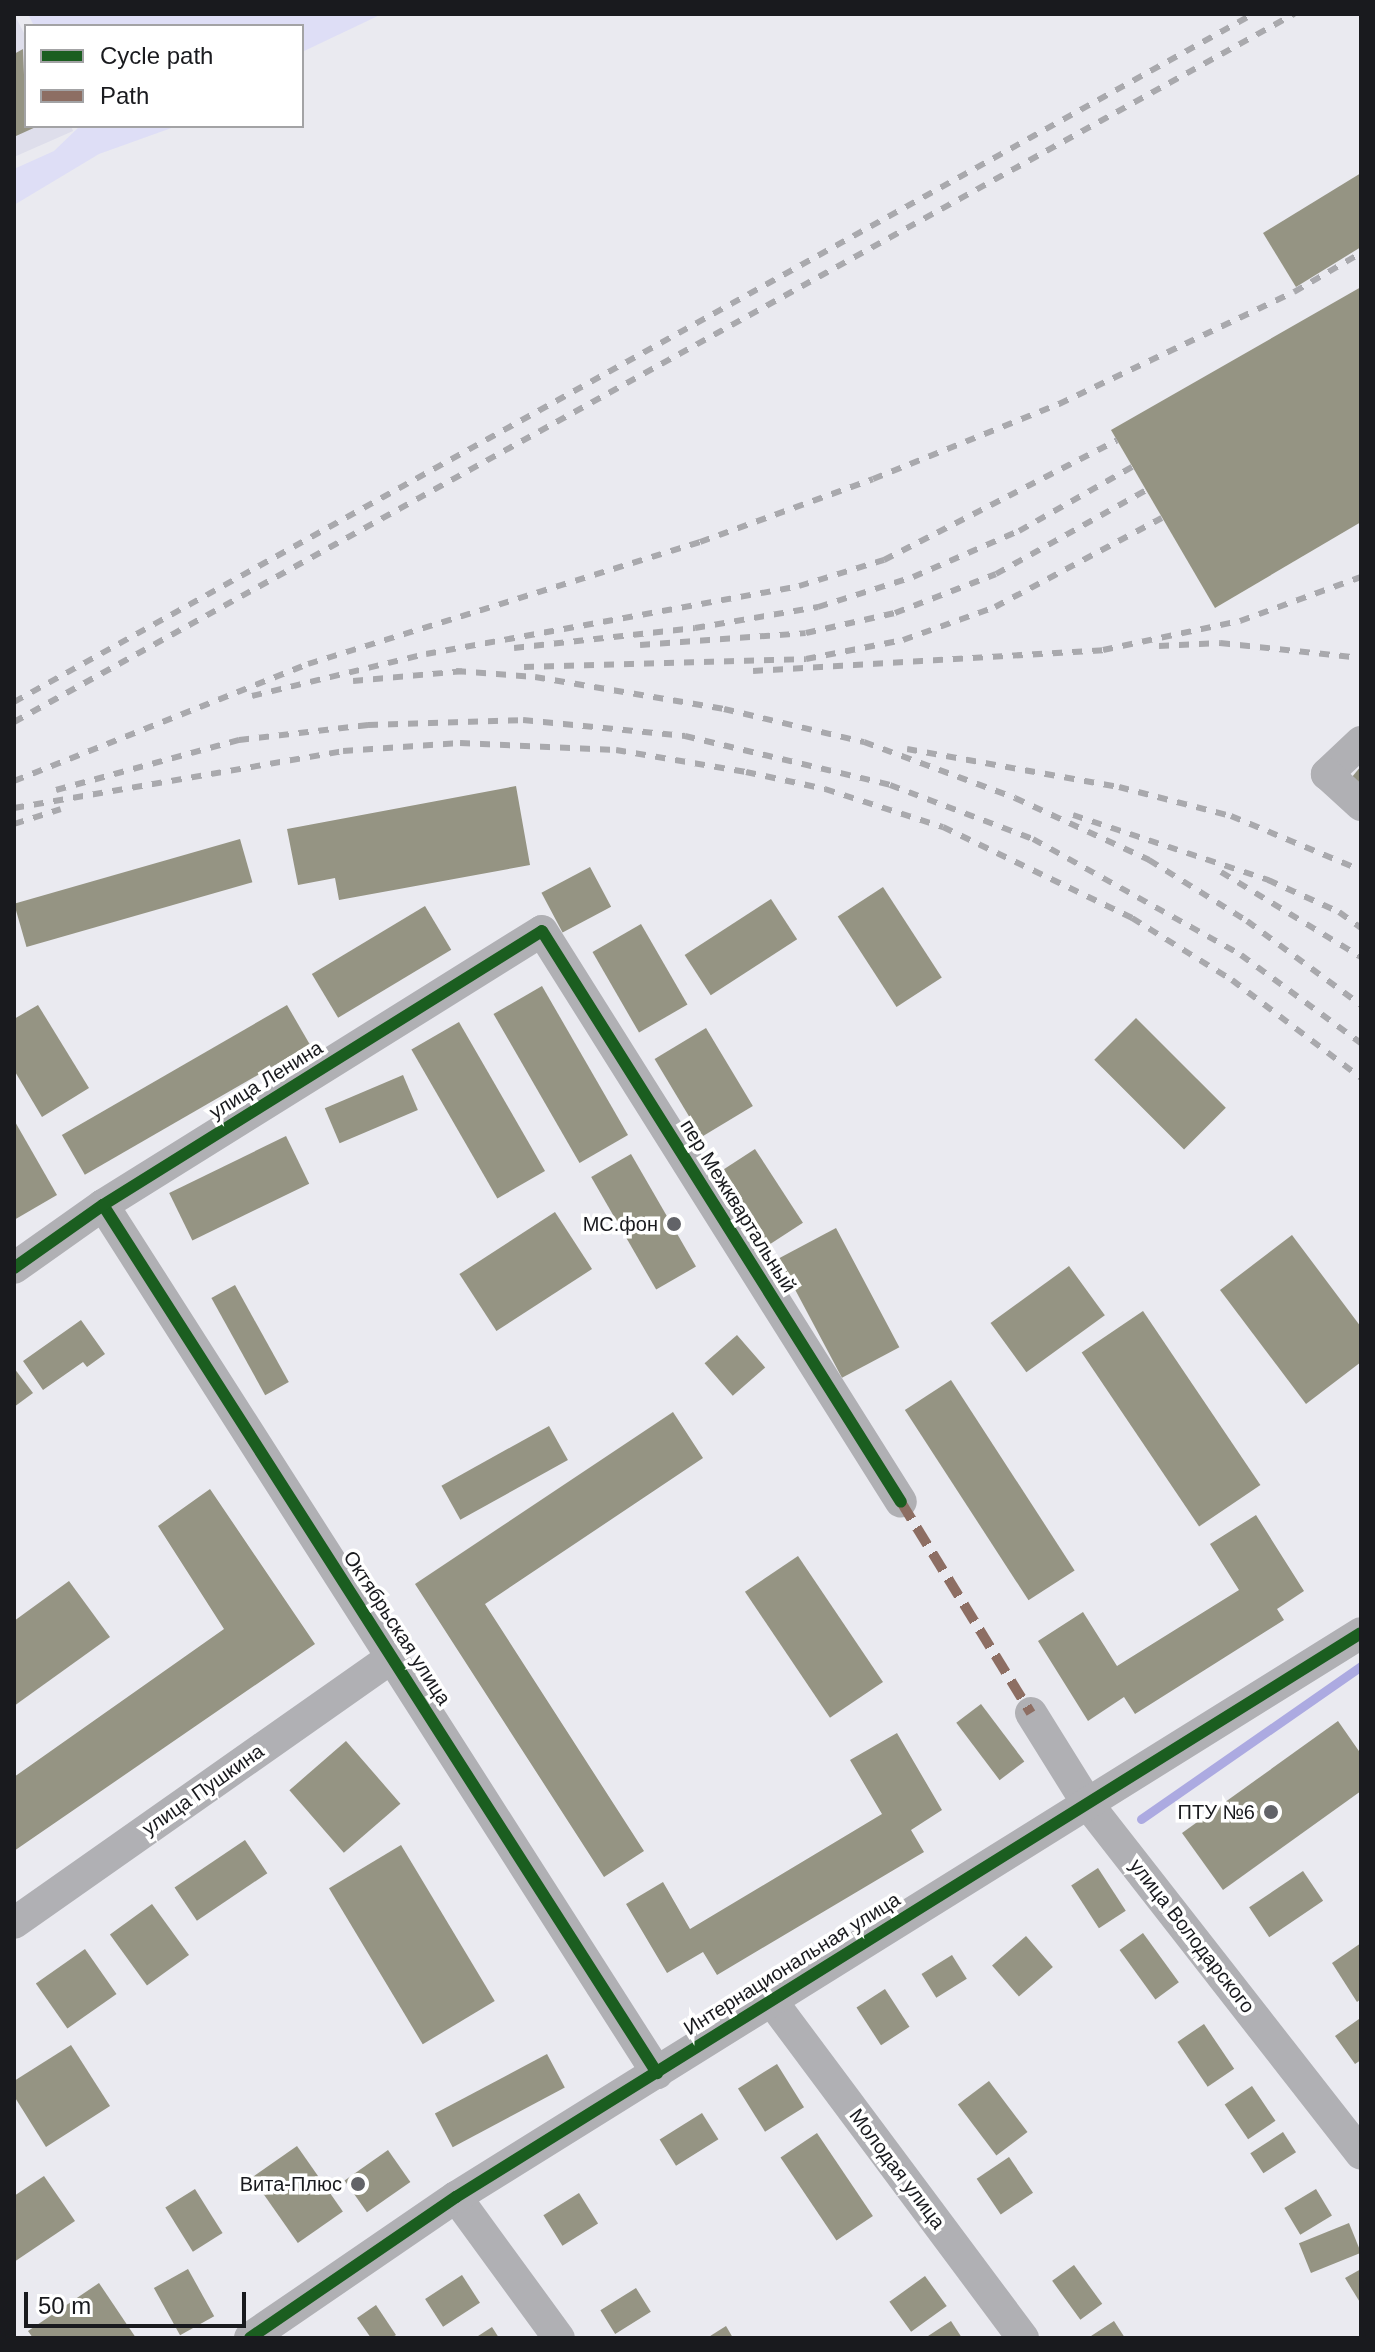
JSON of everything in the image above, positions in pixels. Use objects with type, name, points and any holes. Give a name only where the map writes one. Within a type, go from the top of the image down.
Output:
[{"type":"street","points":[[1361,742],[1327,774],[1361,805]]},
{"type":"street","name":"улица Ленина","points":[[14,1268],[103,1205],[542,931]]},
{"type":"street","name":"пер Межквартальный","points":[[542,931],[901,1502]]},
{"type":"street","name":"Октябрьская улица","points":[[103,1205],[657,2073]]},
{"type":"street","name":"Интернациональная улица","points":[[250,2338],[456,2197],[1361,1633]]},
{"type":"street","name":"улица Пушкина","points":[[14,1923],[392,1657]]},
{"type":"street","name":"улица Володарского","points":[[1031,1713],[1087,1803],[1361,2154]]},
{"type":"street","name":"Молодая улица","points":[[771,2000],[1023,2338]]},
{"type":"street","points":[[456,2197],[559,2338]]},
{"type":"shaded area","points":[[14,14],[24,33],[24,128],[72,128],[73,131],[14,157]]},
{"type":"shaded area","points":[[28,14],[382,14],[304,51],[304,24],[33,24]]},
{"type":"shaded area","points":[[78,128],[171,128],[99,154],[14,205],[14,169],[54,151]]},
{"type":"building","points":[[23,49],[24,128],[34,128],[16,136],[14,54]]},
{"type":"building","points":[[1361,173],[1361,247],[1296,287],[1263,233]]},
{"type":"building","points":[[1361,287],[1361,522],[1215,608],[1111,430]]},
{"type":"building","points":[[1361,766],[1361,785],[1352,777]]},
{"type":"building","points":[[516,786],[530,865],[339,900],[335,878],[298,885],[287,829]]},
{"type":"building","points":[[240,839],[252,882],[27,947],[14,904]]},
{"type":"building","points":[[590,867],[611,907],[563,933],[541,893]]},
{"type":"building","points":[[883,887],[942,978],[897,1007],[838,916]]},
{"type":"building","points":[[771,899],[797,939],[711,995],[685,955]]},
{"type":"building","points":[[425,906],[451,950],[338,1018],[312,974]]},
{"type":"building","points":[[641,924],[688,1005],[639,1033],[593,952]]},
{"type":"building","points":[[542,986],[628,1135],[580,1163],[494,1014]]},
{"type":"building","points":[[38,1005],[89,1088],[42,1117],[14,1070],[14,1019]]},
{"type":"building","points":[[287,1005],[310,1045],[85,1175],[62,1135]]},
{"type":"building","points":[[1136,1018],[1226,1108],[1184,1150],[1094,1060]]},
{"type":"building","points":[[459,1022],[545,1171],[497,1198],[411,1050]]},
{"type":"building","points":[[706,1028],[753,1106],[701,1137],[655,1059]]},
{"type":"building","points":[[403,1075],[418,1110],[340,1143],[325,1108]]},
{"type":"building","points":[[14,1120],[57,1195],[14,1220]]},
{"type":"building","points":[[286,1136],[309,1184],[192,1241],[169,1193]]},
{"type":"building","points":[[755,1149],[803,1223],[766,1247],[718,1173]]},
{"type":"building","points":[[631,1154],[696,1267],[656,1290],[591,1177]]},
{"type":"building","points":[[555,1212],[592,1269],[496,1331],[459,1274]]},
{"type":"building","points":[[836,1228],[899,1347],[842,1378],[779,1259]]},
{"type":"building","points":[[1292,1235],[1361,1327],[1361,1362],[1306,1404],[1220,1290]]},
{"type":"building","points":[[1069,1266],[1105,1315],[1026,1372],[991,1323]]},
{"type":"building","points":[[235,1285],[289,1382],[265,1395],[211,1298]]},
{"type":"building","points":[[1143,1311],[1260,1485],[1199,1526],[1082,1352]]},
{"type":"building","points":[[81,1320],[105,1354],[87,1367],[83,1362],[43,1390],[23,1361]]},
{"type":"building","points":[[737,1335],[765,1367],[733,1396],[705,1363]]},
{"type":"building","points":[[14,1368],[33,1393],[14,1407]]},
{"type":"building","points":[[951,1380],[1075,1570],[1029,1600],[905,1410]]},
{"type":"building","points":[[673,1412],[703,1458],[485,1604],[644,1851],[604,1877],[415,1584]]},
{"type":"building","points":[[549,1426],[568,1460],[460,1520],[441,1486]]},
{"type":"building","points":[[210,1489],[315,1644],[14,1851],[14,1777],[224,1629],[158,1526]]},
{"type":"building","points":[[1256,1515],[1304,1591],[1277,1609],[1284,1620],[1135,1714],[1124,1697],[1088,1721],[1038,1641],[1083,1612],[1117,1666],[1239,1590],[1210,1544]]},
{"type":"building","points":[[798,1556],[883,1682],[830,1718],[745,1592]]},
{"type":"building","points":[[69,1581],[110,1637],[14,1706],[14,1621]]},
{"type":"building","points":[[981,1704],[1024,1762],[1000,1780],[956,1723]]},
{"type":"building","name":"ПТУ №6","points":[[1338,1721],[1361,1754],[1361,1791],[1223,1890],[1182,1833]]},
{"type":"building","points":[[897,1733],[942,1810],[911,1830],[924,1852],[717,1975],[703,1952],[667,1973],[626,1904],[663,1882],[690,1929],[882,1814],[850,1760]]},
{"type":"building","points":[[346,1741],[400,1804],[344,1853],[289,1790]]},
{"type":"building","points":[[245,1840],[267,1873],[197,1921],[175,1888]]},
{"type":"building","points":[[401,1845],[495,2001],[423,2044],[329,1888]]},
{"type":"building","points":[[1098,1868],[1126,1911],[1099,1928],[1071,1885]]},
{"type":"building","points":[[1303,1871],[1323,1901],[1269,1937],[1249,1907]]},
{"type":"building","points":[[152,1904],[189,1955],[147,1986],[110,1935]]},
{"type":"building","points":[[1143,1933],[1179,1982],[1155,1999],[1120,1950]]},
{"type":"building","points":[[1026,1936],[1053,1967],[1019,1996],[992,1966]]},
{"type":"building","points":[[1361,1943],[1361,1999],[1357,2002],[1332,1963]]},
{"type":"building","points":[[85,1949],[117,1994],[67,2028],[36,1983]]},
{"type":"building","points":[[952,1955],[967,1979],[936,1998],[921,1974]]},
{"type":"building","points":[[885,1989],[910,2027],[881,2045],[856,2008]]},
{"type":"building","points":[[1359,2019],[1361,2060],[1355,2064],[1335,2036]]},
{"type":"building","points":[[1204,2024],[1234,2069],[1208,2087],[1177,2042]]},
{"type":"building","points":[[71,2045],[110,2106],[46,2147],[14,2096],[14,2081]]},
{"type":"building","points":[[547,2054],[565,2088],[453,2147],[435,2114]]},
{"type":"building","points":[[777,2064],[804,2107],[765,2132],[738,2088]]},
{"type":"building","points":[[989,2081],[1028,2132],[996,2156],[958,2104]]},
{"type":"building","points":[[1252,2086],[1275,2121],[1248,2139],[1225,2104]]},
{"type":"building","points":[[702,2113],[718,2139],[676,2166],[660,2139]]},
{"type":"building","points":[[1283,2132],[1296,2152],[1263,2173],[1250,2153]]},
{"type":"building","points":[[817,2133],[873,2216],[836,2241],[781,2158]]},
{"type":"building","points":[[297,2146],[343,2212],[298,2243],[252,2178]]},
{"type":"building","points":[[388,2150],[410,2182],[367,2212],[345,2180]]},
{"type":"building","points":[[1009,2157],[1033,2193],[1001,2214],[977,2179]]},
{"type":"building","points":[[44,2176],[75,2221],[14,2262],[14,2196]]},
{"type":"building","points":[[195,2189],[223,2233],[193,2252],[165,2208]]},
{"type":"building","points":[[1316,2189],[1332,2216],[1300,2235],[1284,2208]]},
{"type":"building","points":[[579,2193],[598,2224],[562,2246],[543,2215]]},
{"type":"building","points":[[1349,2223],[1361,2253],[1311,2273],[1299,2243]]},
{"type":"building","points":[[1074,2265],[1102,2304],[1080,2320],[1052,2281]]},
{"type":"building","points":[[188,2269],[214,2316],[180,2335],[154,2288]]},
{"type":"building","points":[[1361,2269],[1361,2304],[1345,2278]]},
{"type":"building","points":[[462,2275],[480,2303],[443,2327],[425,2299]]},
{"type":"building","points":[[925,2276],[947,2306],[911,2332],[889,2302]]},
{"type":"building","points":[[99,2283],[136,2338],[33,2338],[28,2331]]},
{"type":"building","points":[[636,2288],[651,2312],[615,2334],[600,2310]]},
{"type":"building","points":[[376,2305],[396,2335],[391,2338],[371,2338],[357,2318]]},
{"type":"building","points":[[951,2321],[962,2338],[925,2338]]},
{"type":"building","points":[[1114,2321],[1125,2338],[1088,2338]]},
{"type":"building","points":[[726,2326],[733,2338],[707,2338]]},
{"type":"building","points":[[492,2327],[499,2338],[475,2338]]},
{"type":"waterway","points":[[1141,1819],[1361,1666]]},
{"type":"railway","points":[[14,702],[1253,14]]},
{"type":"railway","points":[[14,722],[1294,14]]},
{"type":"railway","points":[[14,781],[308,664],[700,542],[873,479],[1059,404],[1294,292],[1361,253]]},
{"type":"railway","points":[[252,696],[426,654],[799,586],[884,560],[1117,440]]},
{"type":"railway","points":[[514,648],[695,628],[818,607],[913,577],[1019,531],[1132,467]]},
{"type":"railway","points":[[640,645],[806,633],[895,613],[996,574],[1146,490]]},
{"type":"railway","points":[[524,667],[806,659],[903,640],[995,607],[1162,518]]},
{"type":"railway","points":[[753,671],[1103,650],[1240,621],[1361,577]]},
{"type":"railway","points":[[1159,646],[1220,643],[1361,658]]},
{"type":"railway","points":[[456,671],[535,677],[724,709],[864,742],[1015,798],[1149,860],[1247,921],[1361,1005]]},
{"type":"railway","points":[[353,681],[464,671]]},
{"type":"railway","points":[[56,790],[239,740],[368,725],[523,720],[685,736],[890,785],[1033,839],[1241,955],[1361,1043]]},
{"type":"railway","points":[[14,808],[343,751],[460,743],[616,750],[746,772],[825,789],[943,827],[1132,918],[1232,980],[1361,1078]]},
{"type":"railway","points":[[907,749],[1119,787],[1231,816],[1361,870]]},
{"type":"railway","points":[[14,824],[61,809]]},
{"type":"railway","points":[[1073,815],[1268,880],[1339,912],[1361,928]]},
{"type":"railway","points":[[1221,872],[1361,957]]},
{"type":"marked path","points":[[901,1502],[1031,1713]]},
{"type":"cycle path","points":[[14,1268],[103,1205],[542,931],[901,1502]]},
{"type":"cycle path","points":[[103,1205],[657,2073]]},
{"type":"cycle path","points":[[250,2338],[456,2197],[1361,1633]]},
{"type":"place","name":"МС.фон","points":[[674,1224]]},
{"type":"place","name":"ПТУ №6","points":[[1271,1812]]},
{"type":"place","name":"Вита-Плюс","points":[[358,2184]]}]
